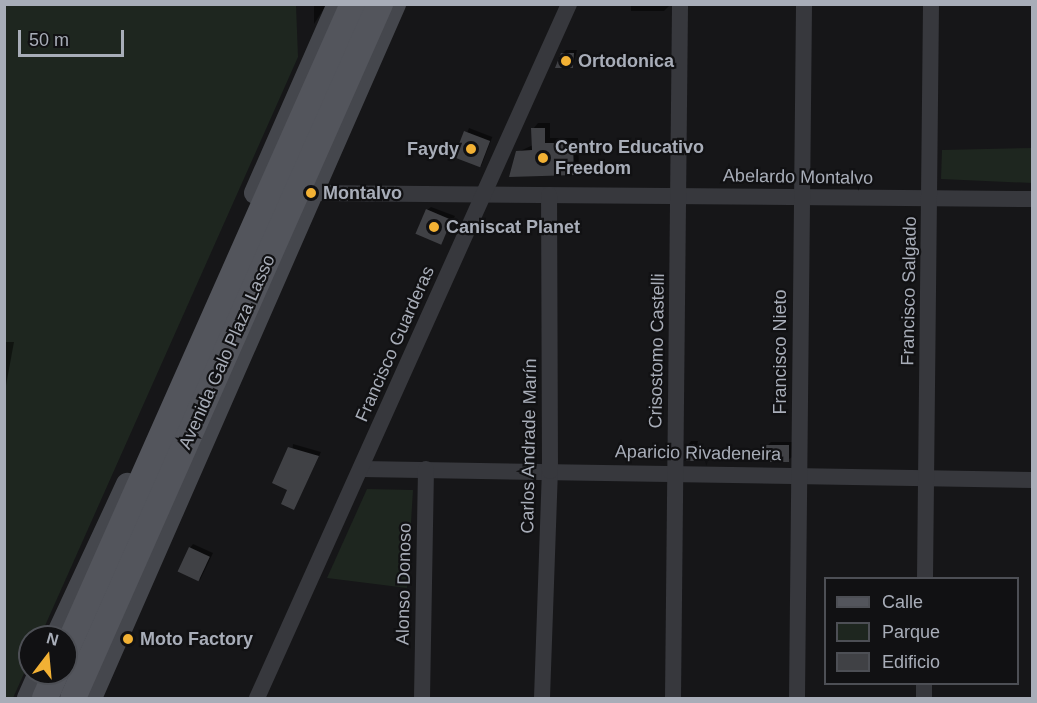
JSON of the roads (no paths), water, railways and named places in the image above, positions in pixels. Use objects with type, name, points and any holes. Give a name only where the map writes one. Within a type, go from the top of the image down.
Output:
[{"type":"main road","name":"Avenida Galo Plaza Lasso","points":[[61,625],[338,4]]},
{"type":"main road","name":"Avenida Galo Plaza Lasso","points":[[78,625],[353,4]]},
{"type":"main road","name":"Avenida Galo Plaza Lasso","points":[[73,699],[380,4]]},
{"type":"main road","name":"Avenida Galo Plaza Lasso","points":[[91,699],[395,4]]},
{"type":"main road","points":[[28,699],[34,685]]},
{"type":"main road","points":[[45,699],[51,685]]},
{"type":"street","name":"Francisco Guarderas","points":[[257,699],[362,469],[481,195],[569,4]]},
{"type":"street","name":"Crisostomo Castelli","points":[[673,699],[680,4]]},
{"type":"street","name":"Francisco Nieto","points":[[797,699],[800,474],[799,196],[804,4]]},
{"type":"street","name":"Francisco Salgado","points":[[925,577],[931,4]]},
{"type":"street","name":"Abelardo Montalvo","points":[[311,193],[1032,199]]},
{"type":"street","name":"Carlos Andrade Marín","points":[[542,699],[550,471],[549,195]]},
{"type":"street","name":"Aparicio Rivadeneira","points":[[362,469],[926,475],[1032,480]]},
{"type":"street","name":"Alonso Donoso","points":[[422,699],[426,469]]},
{"type":"place","name":"Ortodonica","points":[[566,61]]},
{"type":"place","name":"Faydy","points":[[471,149]]},
{"type":"place","name":"Centro Educativo Freedom","points":[[543,158]]},
{"type":"place","name":"Montalvo","points":[[311,193]]},
{"type":"place","name":"Caniscat Planet","points":[[434,227]]},
{"type":"place","name":"Moto Factory","points":[[128,639]]}]
